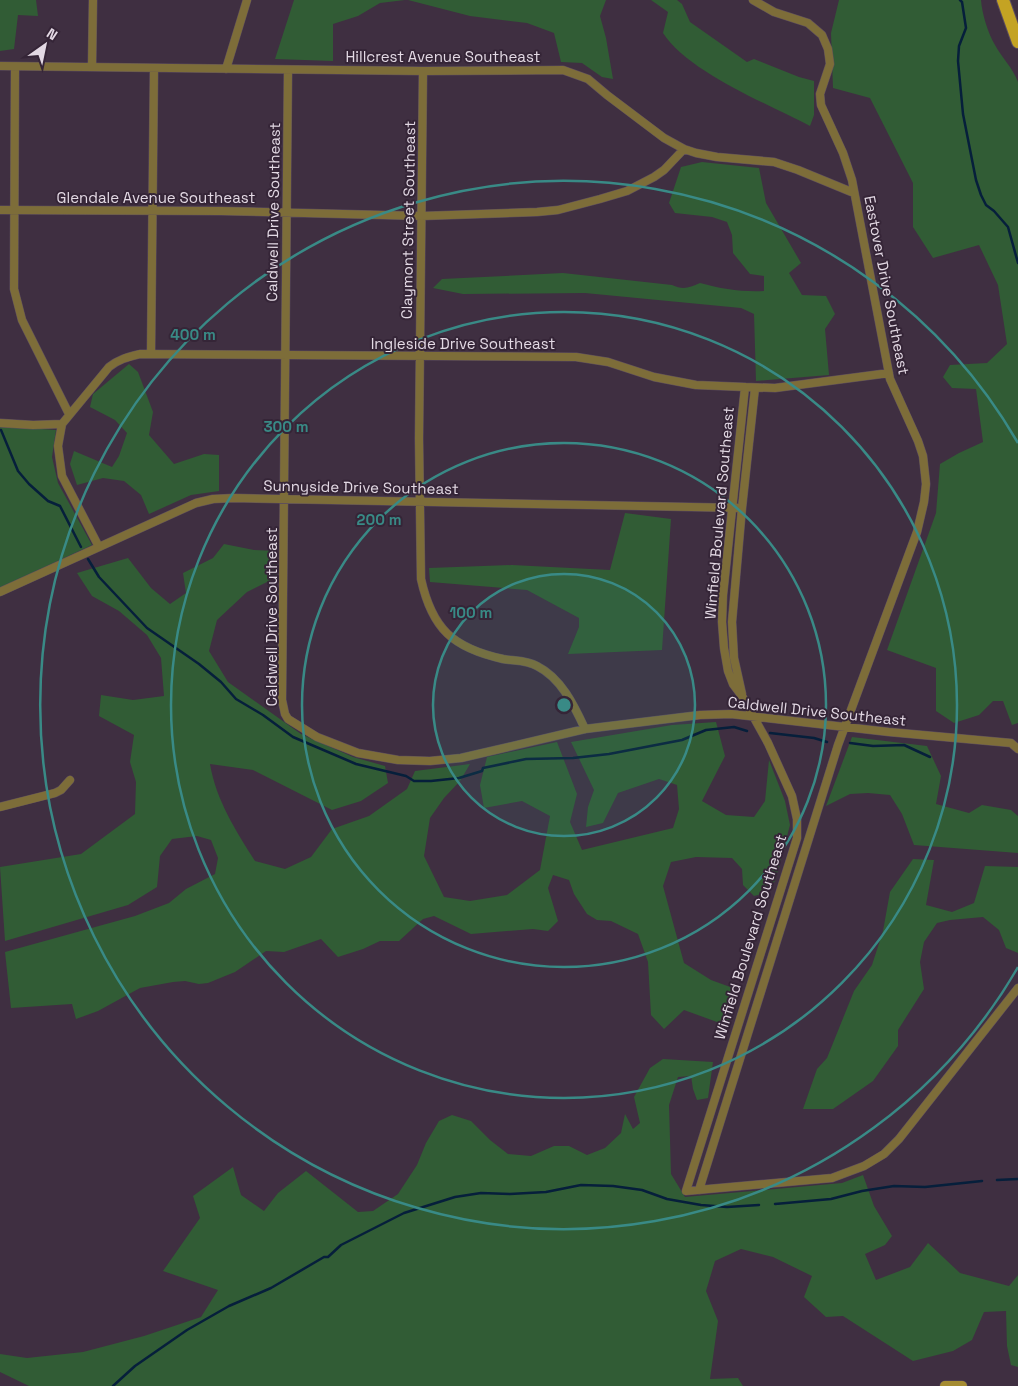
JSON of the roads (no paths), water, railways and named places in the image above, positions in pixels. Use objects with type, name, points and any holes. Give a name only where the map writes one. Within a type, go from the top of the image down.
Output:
[{"type":"main road","points":[[1003,0],[1018,42]]},
{"type":"street","points":[[92,67],[93,0]]},
{"type":"street","points":[[226,69],[246,0]]},
{"type":"street","name":"Eastover Drive Southeast","points":[[753,0],[774,12],[808,23],[822,36],[828,49],[830,64],[820,94],[821,105],[843,153],[854,193],[890,379],[918,441],[923,456],[926,484],[917,532],[845,727],[808,842]]},
{"type":"street","name":"Hillcrest Avenue Southeast","points":[[0,66],[423,71],[568,70],[588,79],[607,96],[664,138],[684,149],[717,157],[774,162],[854,193]]},
{"type":"street","points":[[16,67],[14,289],[18,310],[31,341],[69,414]]},
{"type":"street","points":[[151,354],[154,68]]},
{"type":"street","name":"Caldwell Drive Southeast","points":[[288,70],[282,700],[285,714],[296,725],[317,737],[358,753],[398,760],[430,761],[461,758],[585,729],[700,715],[731,714],[1011,743],[1017,747]]},
{"type":"street","name":"Claymont Street Southeast","points":[[423,71],[420,502],[421,579],[428,608],[439,625],[466,647],[504,659],[530,663],[551,675],[564,690],[585,729]]},
{"type":"street","name":"Glendale Avenue Southeast","points":[[0,210],[152,210],[422,216],[537,212],[558,210],[627,191],[664,170],[684,149]]},
{"type":"street","name":"Ingleside Drive Southeast","points":[[99,547],[62,476],[58,446],[62,424],[69,414],[116,361],[132,356],[151,354],[576,357],[608,362],[654,377],[696,384],[755,388],[776,388],[889,373]]},
{"type":"street","name":"Winfield Boulevard Southeast","points":[[745,387],[722,622],[724,648],[728,671],[733,684],[742,696],[768,743],[792,796],[797,819],[797,838],[686,1191],[699,1190],[808,842]]},
{"type":"street","name":"Winfield Boulevard Southeast","points":[[742,696],[734,658],[732,637],[742,508],[755,388]]},
{"type":"street","points":[[0,422],[53,426],[62,424]]},
{"type":"street","name":"Sunnyside Drive Southeast","points":[[0,592],[196,503],[214,499],[742,508]]},
{"type":"street","points":[[0,808],[55,793],[61,790],[70,780]]},
{"type":"street","points":[[699,1190],[832,1178],[850,1172],[876,1158],[900,1139],[1018,988]]},
{"type":"street","points":[[945,1386],[962,1386]]},
{"type":"waterway","points":[[960,0],[962,2],[966,28],[959,46],[958,61],[963,114],[976,180],[986,205],[1008,227],[1018,263]]},
{"type":"waterway","points":[[1,430],[18,471],[48,501],[60,506],[81,547]]},
{"type":"waterway","points":[[88,559],[99,577],[147,628],[199,664],[221,682],[236,699],[263,715],[293,737],[356,764],[406,776],[414,781],[459,778],[482,771],[483,768],[526,759],[573,758],[609,754],[682,740],[706,730],[734,727],[747,731]]},
{"type":"waterway","points":[[770,733],[814,738],[827,742]]},
{"type":"waterway","points":[[850,743],[873,746],[904,745],[930,757]]},
{"type":"waterway","points":[[997,1180],[1018,1179]]},
{"type":"waterway","points":[[775,1204],[831,1199],[862,1191],[894,1186],[925,1187],[982,1181]]},
{"type":"waterway","points":[[113,1386],[135,1366],[187,1330],[229,1306],[271,1288],[324,1257],[328,1257],[341,1245],[404,1213],[455,1197],[481,1193],[546,1192],[581,1185],[613,1186],[642,1190],[667,1199],[701,1205],[727,1207],[759,1205]]}]
